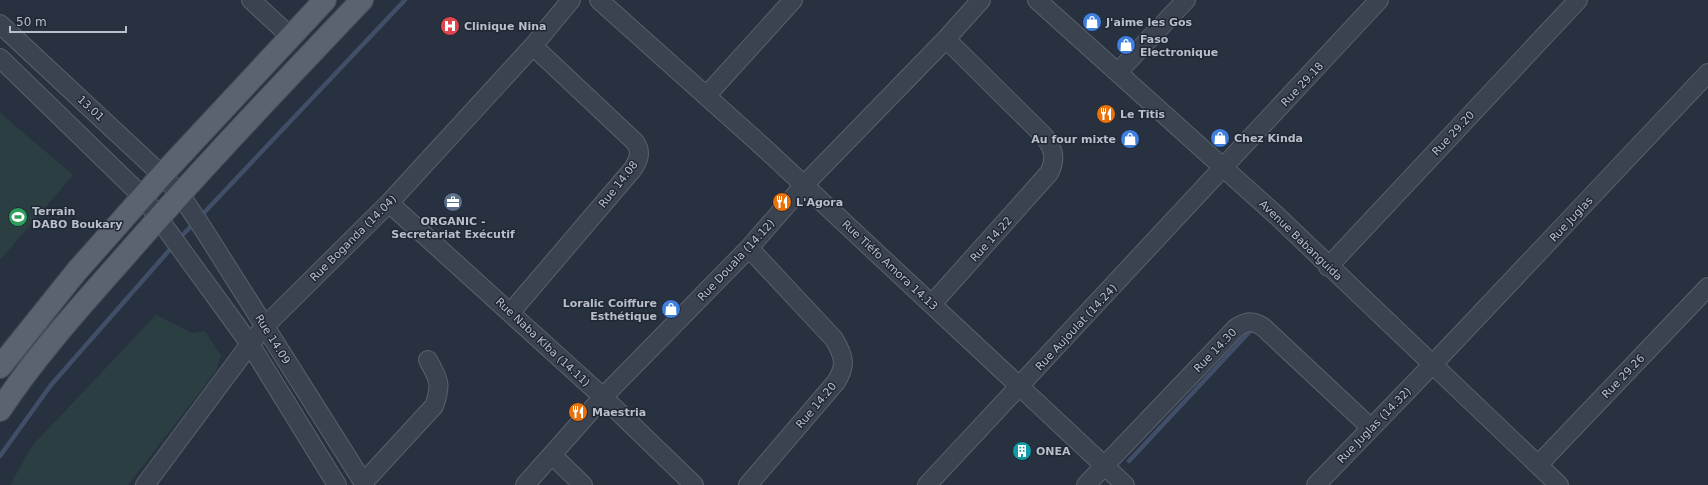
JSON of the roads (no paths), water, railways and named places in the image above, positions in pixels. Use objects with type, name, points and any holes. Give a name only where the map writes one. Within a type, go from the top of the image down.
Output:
[{"type":"main road","points":[[0,367],[76,272],[162,175],[325,0]]},
{"type":"main road","points":[[0,410],[29,369],[64,324],[180,194],[362,0]]},
{"type":"street","points":[[251,0],[290,36]]},
{"type":"street","name":"Rue Boganda (14.04)","points":[[145,485],[265,326],[388,202],[533,46],[571,0]]},
{"type":"street","name":"Rue Tiéfo Amora 14.13","points":[[599,0],[707,95],[1125,485]]},
{"type":"street","points":[[707,95],[792,0]]},
{"type":"street","name":"Rue Douala (14.12)","points":[[525,485],[603,397],[749,248],[804,185],[946,39],[981,0]]},
{"type":"street","name":"Avenue Babanguida","points":[[1037,0],[1276,215],[1328,267],[1433,364],[1559,485]]},
{"type":"street","points":[[1118,72],[1186,0]]},
{"type":"street","name":"Rue 29.18","points":[[1224,168],[1379,0]]},
{"type":"street","name":"Rue 29.20","points":[[1328,267],[1578,0]]},
{"type":"street","name":"13.01","points":[[0,24],[162,175],[180,194]]},
{"type":"street","name":"Rue 14.22","points":[[932,304],[1049,173],[1054,159],[1050,144],[946,39]]},
{"type":"street","name":"Rue 14.08","points":[[511,312],[632,170],[640,153],[640,149],[635,142],[533,46]]},
{"type":"street","points":[[0,58],[143,197],[158,218]]},
{"type":"street","name":"Rue Juglas","points":[[1433,364],[1708,73]]},
{"type":"street","name":"Rue Aujoulat (14.24)","points":[[927,485],[1224,168]]},
{"type":"street","name":"Rue 14.09","points":[[180,194],[364,483]]},
{"type":"street","name":"Rue Naba Kiba (14.11)","points":[[388,202],[603,397],[694,485]]},
{"type":"street","name":"Rue 14.09","points":[[158,218],[250,344],[337,485]]},
{"type":"street","name":"Rue 14.20","points":[[748,485],[836,382],[842,373],[843,366],[842,353],[834,339],[749,248]]},
{"type":"street","name":"Rue 29.26","points":[[1538,465],[1708,287]]},
{"type":"street","name":"Rue 14.30","points":[[1104,465],[1236,328],[1243,323],[1250,321],[1256,322],[1263,327],[1371,428]]},
{"type":"street","points":[[364,483],[434,406],[439,390],[436,375],[428,360]]},
{"type":"street","name":"Rue Juglas (14.32)","points":[[1316,485],[1433,364]]},
{"type":"street","points":[[552,455],[583,485]]},
{"type":"street","points":[[1086,485],[1104,465]]},
{"type":"waterway","points":[[200,217],[405,0]]},
{"type":"waterway","points":[[179,239],[195,222]]},
{"type":"waterway","points":[[0,456],[51,385],[173,246]]},
{"type":"waterway","points":[[1129,461],[1253,328]]},
{"type":"place","name":"J'aime les Gos","points":[[1092,22]]},
{"type":"place","name":"Clinique Nina","points":[[450,26]]},
{"type":"place","name":"Faso Electronique","points":[[1126,45]]},
{"type":"place","name":"Le Titis","points":[[1106,114]]},
{"type":"place","name":"Chez Kinda","points":[[1220,138]]},
{"type":"place","name":"Au four mixte","points":[[1130,139]]},
{"type":"place","name":"ORGANIC - Secretariat Exécutif","points":[[453,202]]},
{"type":"place","name":"L'Agora","points":[[782,202]]},
{"type":"place","name":"Terrain DABO Boukary","points":[[18,217]]},
{"type":"place","name":"Loralic Coiffure Esthétique","points":[[671,309]]},
{"type":"place","name":"Maestria","points":[[578,412]]},
{"type":"place","name":"ONEA","points":[[1022,451]]}]
